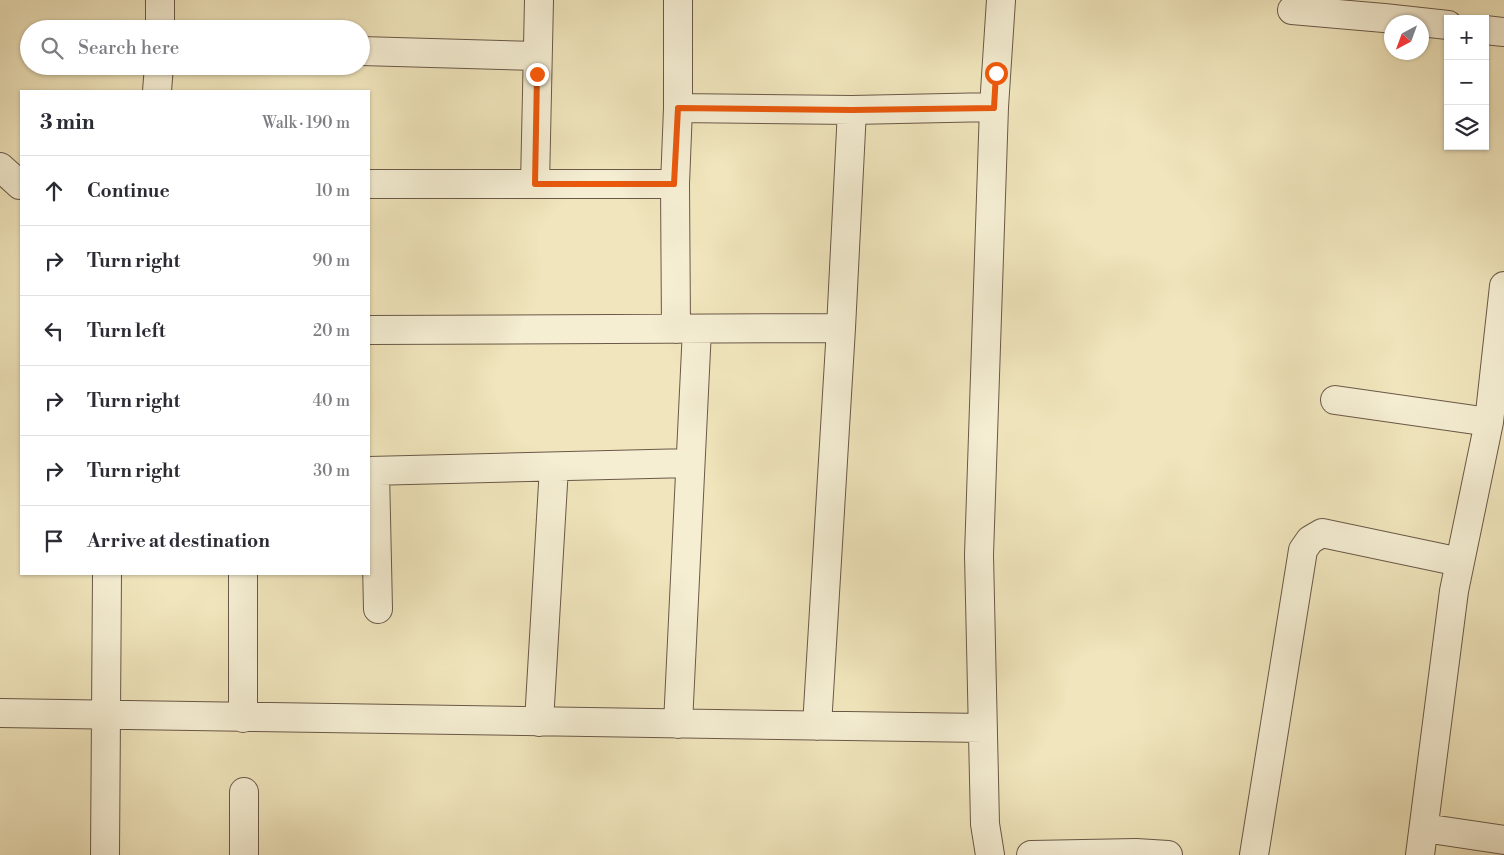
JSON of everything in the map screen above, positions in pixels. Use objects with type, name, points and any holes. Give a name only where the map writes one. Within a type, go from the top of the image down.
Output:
[{"type":"street","points":[[160,0],[160,20]]},
{"type":"street","points":[[535,184],[539,0]]},
{"type":"street","points":[[678,0],[678,108],[674,184],[687,329],[690,463],[678,724]]},
{"type":"street","points":[[990,855],[985,824],[979,555],[994,108],[1000,0]]},
{"type":"street","points":[[1292,10],[1384,9],[1444,24]]},
{"type":"street","points":[[1489,30],[1504,32]]},
{"type":"street","points":[[370,51],[537,56]]},
{"type":"street","points":[[157,90],[158,75]]},
{"type":"street","points":[[678,108],[852,110],[994,108]]},
{"type":"street","points":[[817,726],[852,110]]},
{"type":"street","points":[[0,167],[20,185]]},
{"type":"street","points":[[370,184],[674,184]]},
{"type":"street","points":[[1420,855],[1454,592],[1489,422],[1498,394],[1504,286]]},
{"type":"street","points":[[370,330],[841,328]]},
{"type":"street","points":[[1335,400],[1489,422]]},
{"type":"street","points":[[378,609],[372,471],[690,463]]},
{"type":"street","points":[[539,722],[554,467]]},
{"type":"street","points":[[1254,855],[1303,550],[1306,545],[1310,540],[1322,533],[1460,562]]},
{"type":"street","points":[[105,855],[106,575]]},
{"type":"street","points":[[243,575],[243,718]]},
{"type":"street","points":[[0,713],[982,728]]},
{"type":"street","points":[[244,792],[244,855]]},
{"type":"street","points":[[1424,828],[1504,840]]},
{"type":"street","points":[[1031,855],[1136,853],[1168,855]]},
{"type":"route","points":[[537,74],[535,184],[674,184],[678,108],[852,110],[994,108],[996,73]]}]
